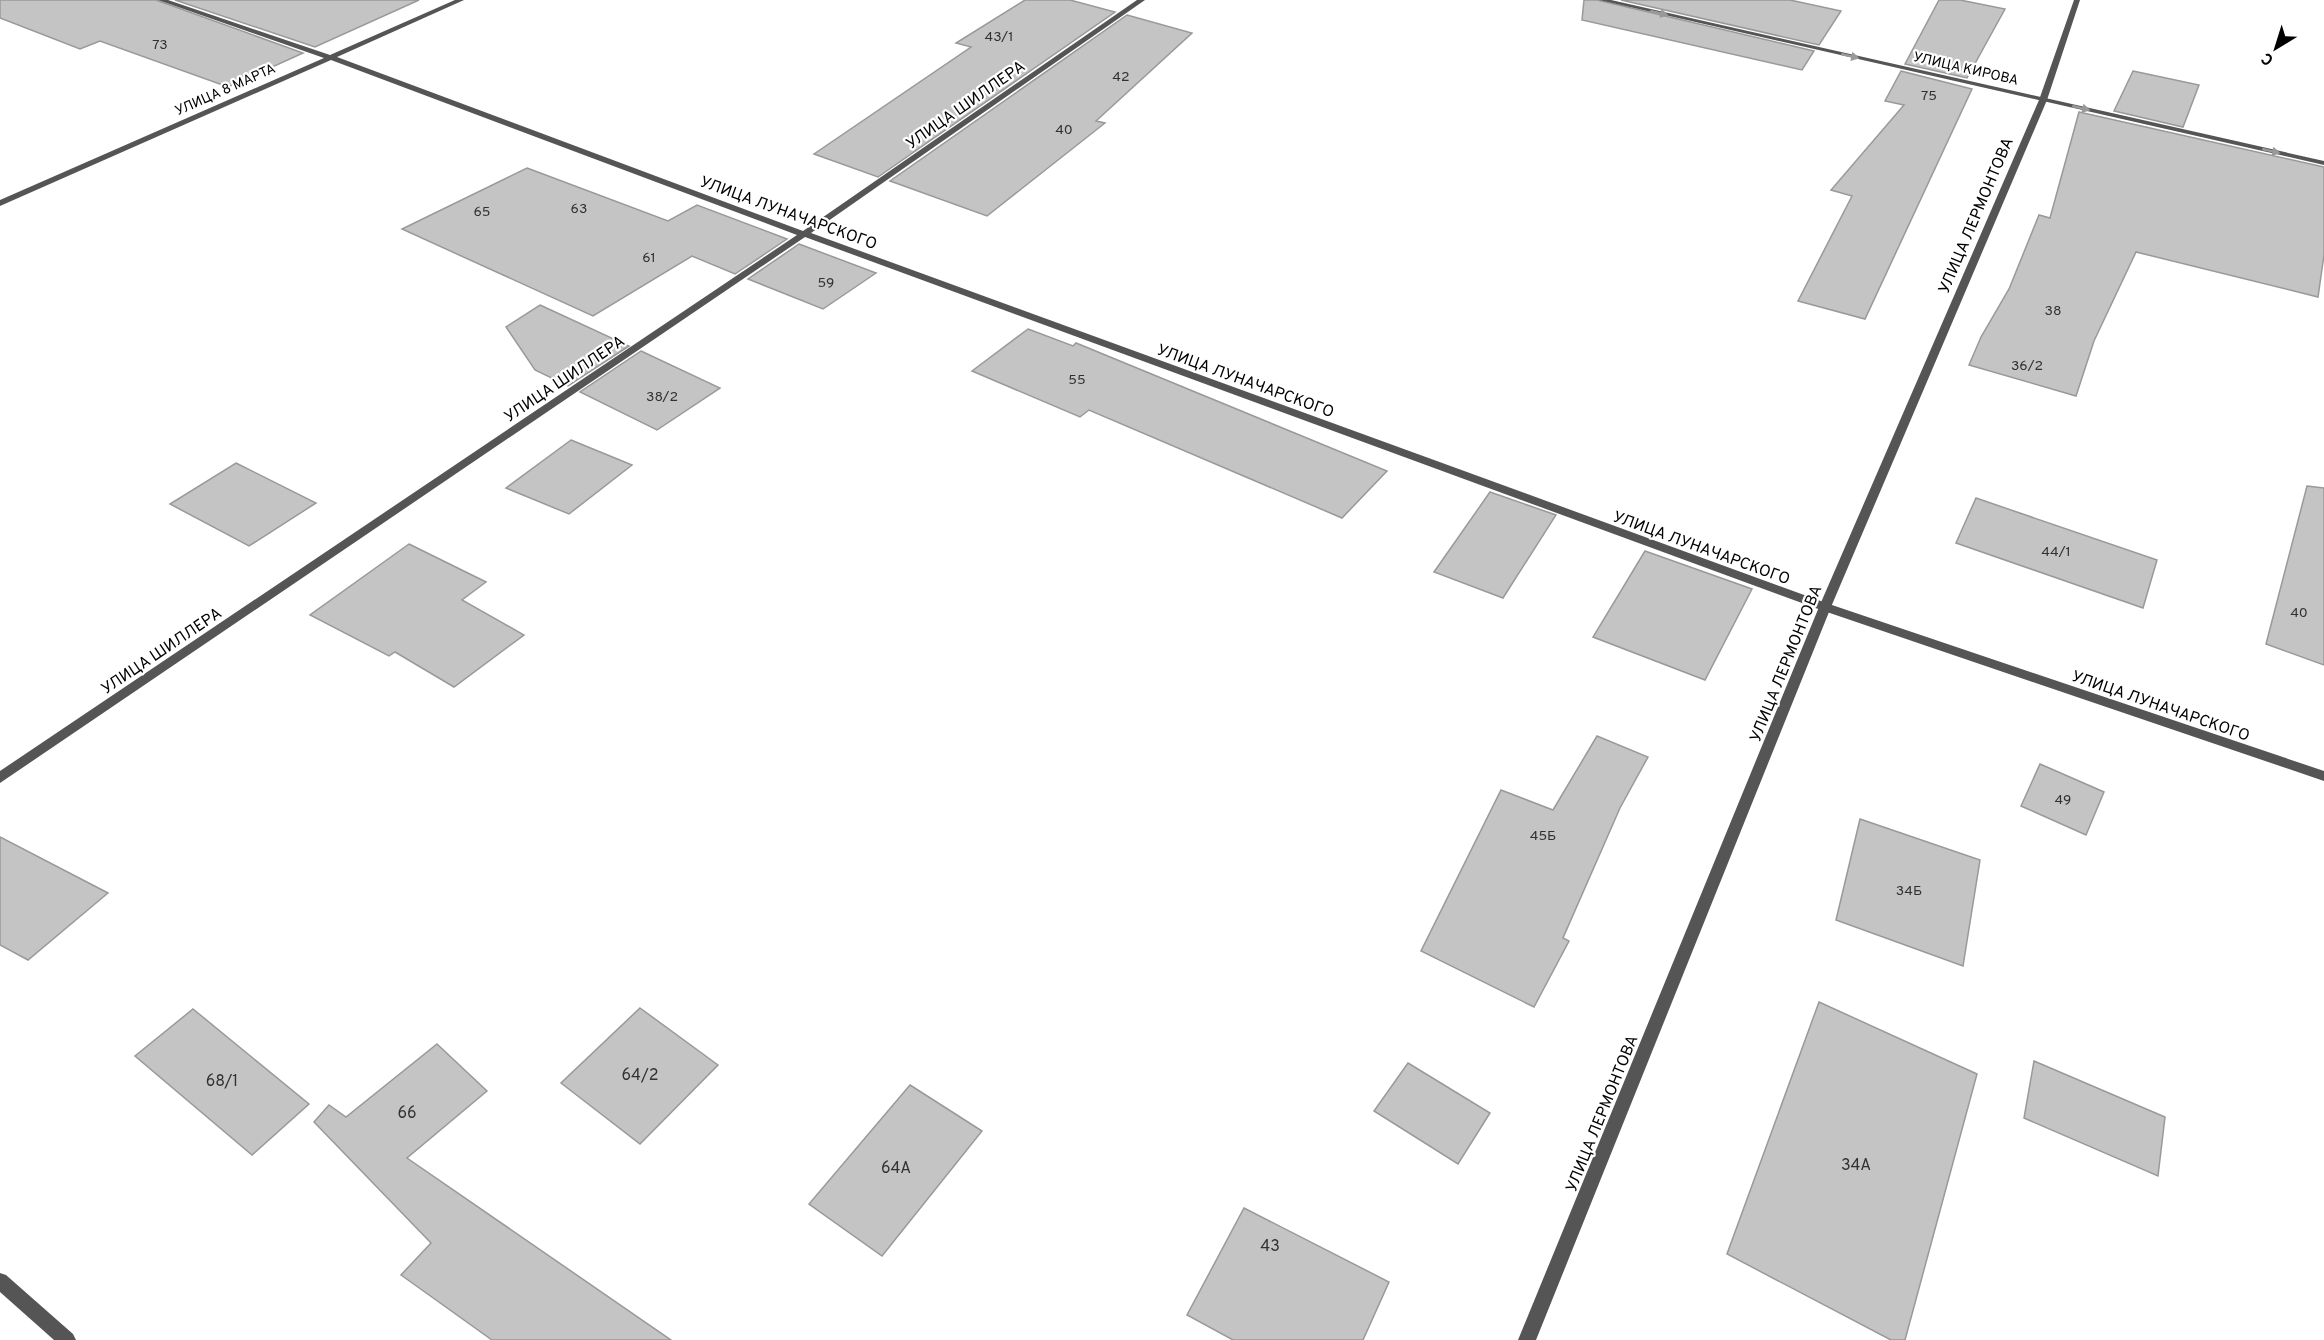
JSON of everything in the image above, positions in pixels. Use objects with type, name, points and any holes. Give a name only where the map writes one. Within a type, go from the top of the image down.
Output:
[{"type":"street","name":"УЛИЦА ЛУНАЧАРСКОГО","points":[[161,0],[329,57],[804,234],[1825,607],[2324,776]]},
{"type":"street","name":"УЛИЦА 8 МАРТА","points":[[0,203],[461,0]]},
{"type":"street","name":"УЛИЦА ШИЛЛЕРА","points":[[0,778],[804,234],[1142,0]]},
{"type":"street","name":"УЛИЦА КИРОВА","points":[[1602,0],[2324,163]]},
{"type":"street","name":"УЛИЦА ЛЕРМОНТОВА","points":[[1527,1340],[1825,607],[2043,100],[2077,0]]},
{"type":"street","points":[[0,1281],[67,1340]]},
{"type":"building","points":[[0,0],[156,0],[303,53],[228,87],[100,41],[80,49],[0,18]]},
{"type":"building","points":[[175,0],[419,0],[315,47]]},
{"type":"building","points":[[1025,0],[1070,0],[1115,12],[878,177],[814,154],[971,47],[956,43]]},
{"type":"building","points":[[1584,0],[1597,0],[1814,51],[1802,70],[1582,20]]},
{"type":"building","points":[[1621,0],[1790,0],[1841,11],[1819,45]]},
{"type":"building","points":[[1939,0],[1960,0],[2005,9],[1967,78],[1905,64]]},
{"type":"building","points":[[1127,15],[1192,33],[1096,121],[1105,123],[987,216],[890,181]]},
{"type":"building","points":[[1901,71],[1972,89],[1865,319],[1798,301],[1852,196],[1831,190],[1904,105],[1885,101]]},
{"type":"building","points":[[2133,71],[2199,85],[2183,127],[2114,111]]},
{"type":"building","points":[[2079,112],[2324,167],[2324,255],[2318,297],[2136,252],[2094,341],[2076,396],[1969,365],[1981,337],[2009,289],[2039,215],[2050,218]]},
{"type":"building","points":[[527,168],[668,221],[697,205],[787,239],[735,274],[692,256],[593,316],[402,229]]},
{"type":"building","points":[[799,244],[876,273],[823,309],[748,279]]},
{"type":"building","points":[[540,305],[629,346],[568,386],[535,370],[506,327]]},
{"type":"building","points":[[1028,329],[1073,346],[1076,343],[1387,471],[1342,518],[1089,410],[1080,417],[972,371]]},
{"type":"building","points":[[641,351],[720,388],[657,430],[580,392]]},
{"type":"building","points":[[571,440],[632,465],[569,514],[506,488]]},
{"type":"building","points":[[236,463],[316,503],[249,546],[170,504]]},
{"type":"building","points":[[2307,486],[2324,488],[2324,665],[2266,644]]},
{"type":"building","points":[[1490,492],[1556,515],[1503,598],[1434,572]]},
{"type":"building","points":[[1976,498],[2157,560],[2143,608],[1956,543]]},
{"type":"building","points":[[409,544],[486,582],[462,600],[524,635],[454,687],[395,652],[389,656],[310,615]]},
{"type":"building","points":[[1645,551],[1752,589],[1705,680],[1593,637]]},
{"type":"building","points":[[1597,736],[1648,757],[1620,808],[1563,938],[1569,941],[1534,1007],[1421,951],[1501,790],[1553,810]]},
{"type":"building","points":[[2040,764],[2104,792],[2086,835],[2021,806]]},
{"type":"building","points":[[1860,819],[1980,860],[1963,966],[1836,920]]},
{"type":"building","points":[[0,837],[108,893],[28,960],[0,945]]},
{"type":"building","points":[[1819,1002],[1977,1074],[1905,1340],[1891,1340],[1727,1254]]},
{"type":"building","points":[[640,1008],[718,1065],[640,1144],[561,1083]]},
{"type":"building","points":[[193,1009],[309,1104],[252,1155],[135,1056]]},
{"type":"building","points":[[437,1044],[487,1091],[407,1158],[671,1340],[492,1340],[401,1275],[431,1243],[314,1122],[329,1105],[346,1117]]},
{"type":"building","points":[[2034,1061],[2165,1117],[2158,1176],[2024,1118]]},
{"type":"building","points":[[1408,1063],[1490,1113],[1458,1164],[1374,1111]]},
{"type":"building","points":[[910,1085],[982,1131],[882,1256],[809,1204]]},
{"type":"building","points":[[1244,1208],[1389,1282],[1363,1340],[1233,1340],[1187,1315]]}]
